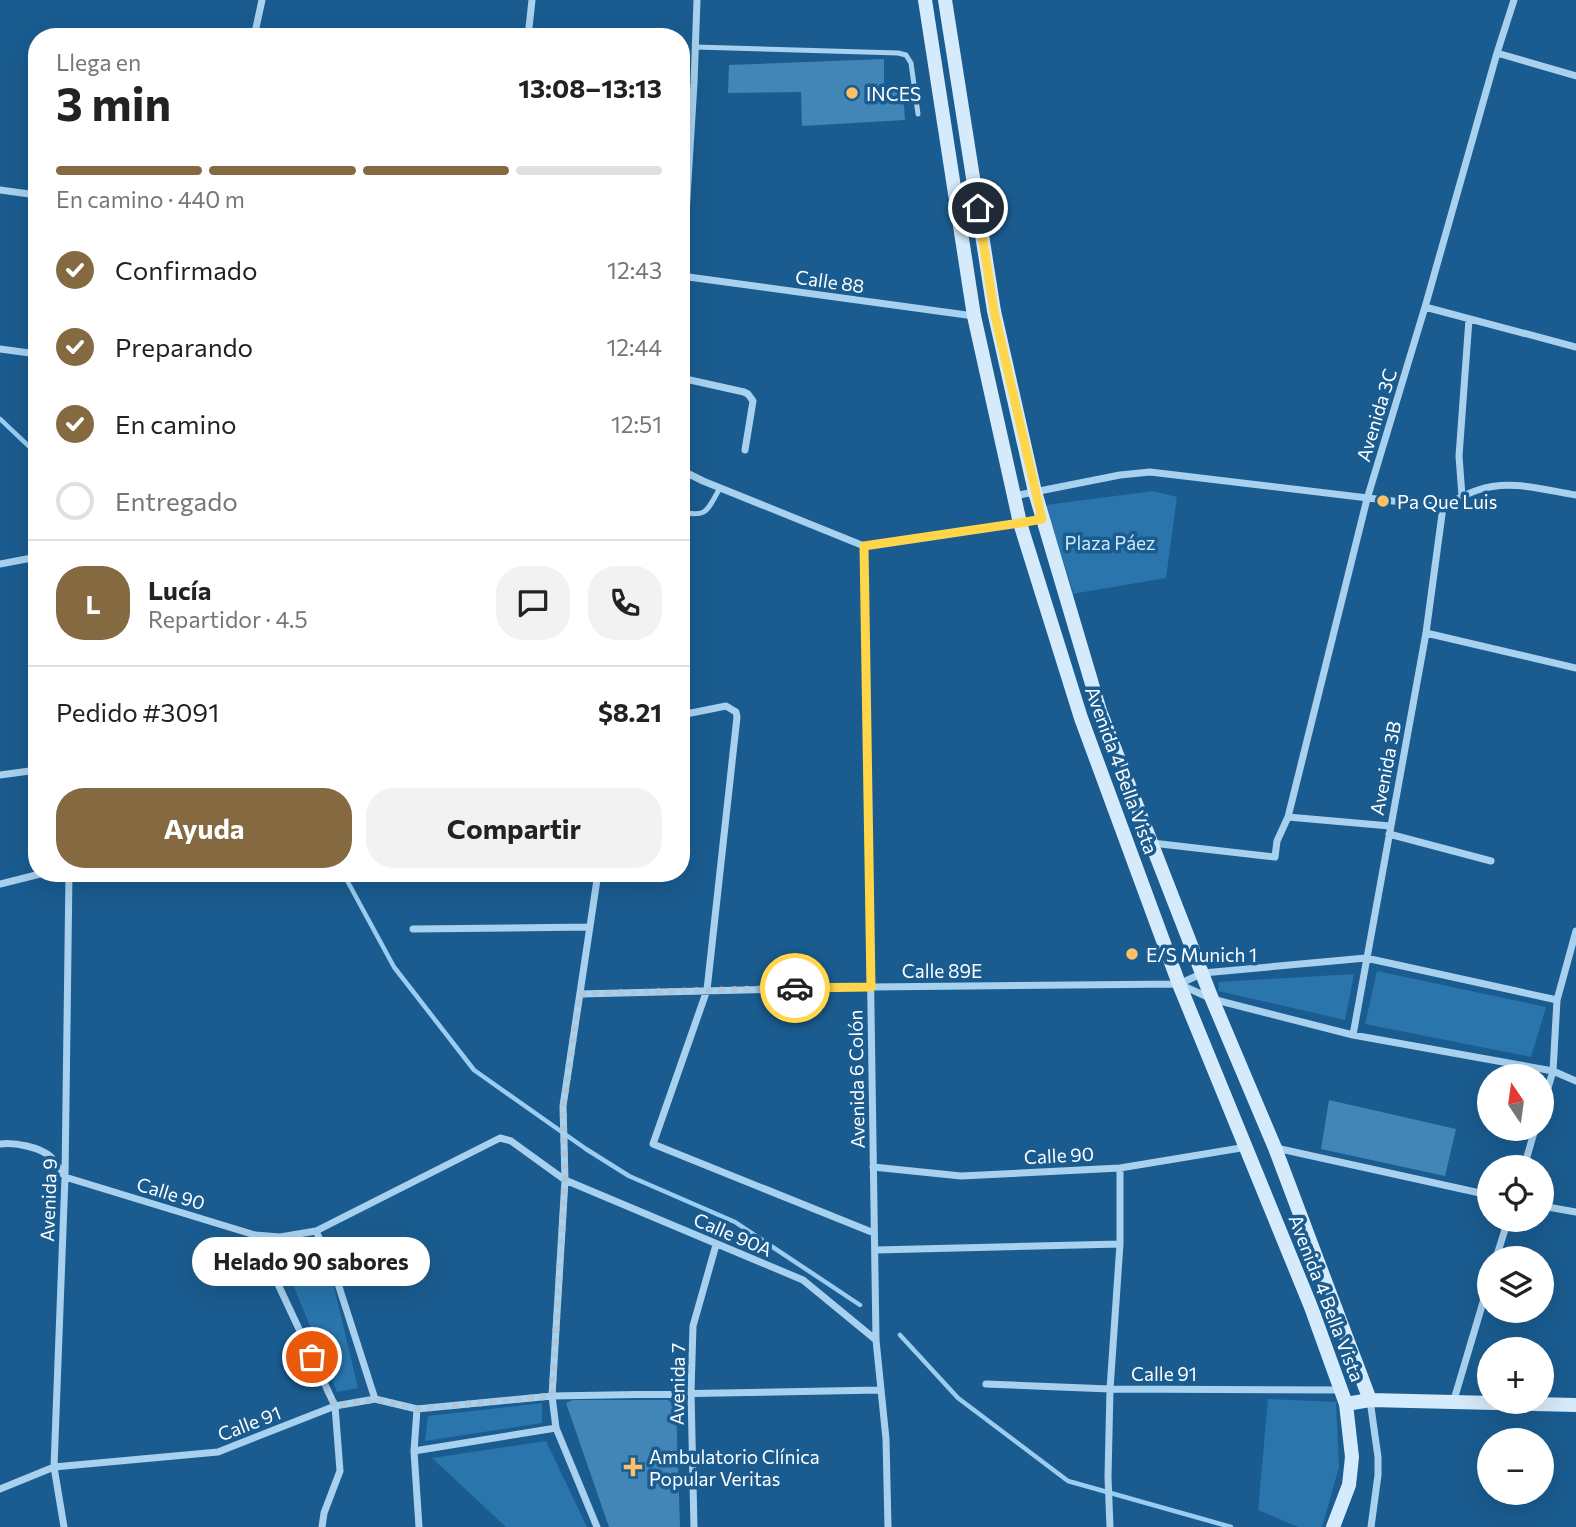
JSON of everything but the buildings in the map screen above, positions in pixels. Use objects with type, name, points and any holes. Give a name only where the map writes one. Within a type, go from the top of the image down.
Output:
[{"type":"street","points":[[256,28],[262,0]]},
{"type":"street","points":[[529,28],[532,0]]},
{"type":"street","points":[[690,135],[697,0]]},
{"type":"street","name":"Avenida 4 Bella Vista","points":[[925,0],[974,316],[1020,523],[1081,718],[1179,984],[1311,1307],[1344,1397],[1352,1457],[1349,1485],[1333,1527]]},
{"type":"street","name":"Avenida 4 Bella Vista","points":[[945,0],[994,311],[1042,519],[1100,711],[1212,999],[1275,1148],[1370,1400]]},
{"type":"street","name":"Avenida 3C","points":[[1152,843],[1275,857],[1277,841],[1288,817],[1367,499],[1514,0]]},
{"type":"street","points":[[1497,53],[1576,76]]},
{"type":"street","points":[[0,190],[28,194]]},
{"type":"street","name":"Calle 88","points":[[690,277],[974,316]]},
{"type":"street","points":[[1425,307],[1576,348]]},
{"type":"street","points":[[1462,496],[1459,456],[1469,319]]},
{"type":"street","points":[[0,349],[28,353]]},
{"type":"street","points":[[690,380],[748,394],[752,401],[745,450]]},
{"type":"street","points":[[1014,496],[1120,475],[1150,472],[1443,507],[1476,490],[1494,486],[1515,485],[1576,495]]},
{"type":"street","points":[[690,474],[864,546],[1042,519]]},
{"type":"street","name":"Avenida 3B","points":[[1353,1035],[1426,633],[1443,507]]},
{"type":"street","name":"Avenida 6 Colón","points":[[864,546],[876,1340],[886,1438],[888,1527]]},
{"type":"street","points":[[0,564],[28,559]]},
{"type":"street","points":[[1426,633],[1576,668]]},
{"type":"street","points":[[690,713],[726,706],[736,712],[737,717],[707,990],[653,1144],[874,1233]]},
{"type":"street","points":[[0,775],[28,771]]},
{"type":"street","points":[[1288,817],[1390,830],[1490,861]]},
{"type":"street","points":[[0,884],[28,877]]},
{"type":"street","name":"Avenida 9","points":[[64,1527],[54,1467],[65,1177],[69,882]]},
{"type":"street","points":[[597,882],[563,1106],[565,1180],[552,1396],[556,1428],[597,1527]]},
{"type":"street","points":[[413,929],[590,927]]},
{"type":"street","points":[[1553,1064],[1557,1000],[1576,931]]},
{"type":"street","points":[[1179,984],[1203,973],[1366,958],[1557,1000]]},
{"type":"street","points":[[1179,984],[1212,999],[1353,1035],[1514,1064]]},
{"type":"street","name":"Calle 89E","points":[[580,994],[871,987],[1179,984]]},
{"type":"street","points":[[1554,1071],[1576,1081]]},
{"type":"street","name":"Calle 90A","points":[[342,1217],[499,1138],[511,1141],[565,1180],[803,1280],[876,1340]]},
{"type":"street","name":"Calle 90","points":[[0,1144],[11,1143],[50,1156],[65,1177],[255,1235],[280,1237],[316,1231],[342,1217]]},
{"type":"street","name":"Calle 90","points":[[873,1167],[961,1176],[1120,1168],[1247,1147]]},
{"type":"street","points":[[1275,1148],[1477,1192]]},
{"type":"street","points":[[1110,1527],[1110,1389],[1120,1244],[1120,1168]]},
{"type":"street","points":[[1554,1208],[1576,1212]]},
{"type":"street","points":[[316,1231],[333,1268],[375,1399]]},
{"type":"street","points":[[255,1235],[335,1406],[340,1471],[324,1513],[322,1527]]},
{"type":"street","points":[[876,1250],[1120,1244]]},
{"type":"street","name":"Avenida 7","points":[[694,1527],[691,1392],[693,1326],[716,1245]]},
{"type":"street","points":[[1453,1403],[1477,1322]]},
{"type":"street","name":"Calle 91","points":[[986,1384],[1344,1397]]},
{"type":"street","name":"Calle 91","points":[[0,1489],[54,1467],[218,1452],[335,1406],[375,1399],[417,1409],[552,1396],[881,1390]]},
{"type":"street","points":[[1344,1397],[1453,1403],[1576,1405]]},
{"type":"street","points":[[1370,1400],[1378,1457],[1371,1527]]},
{"type":"street","points":[[417,1409],[414,1451],[419,1527]]},
{"type":"street","points":[[414,1451],[556,1428]]},
{"type":"lane","points":[[695,47],[906,55],[911,63],[918,114]]},
{"type":"lane","points":[[690,514],[703,514],[720,488]]},
{"type":"green space","name":"Plaza Páez","points":[[1153,491],[1177,497],[1166,578],[1066,595],[1073,592],[1046,505]]},
{"type":"green space","points":[[1377,971],[1546,1007],[1531,1057],[1365,1024]]},
{"type":"green space","points":[[1354,974],[1345,1020],[1218,991],[1219,982]]},
{"type":"green space","points":[[285,1265],[330,1270],[358,1388],[337,1392]]},
{"type":"green space","points":[[1268,1399],[1336,1402],[1339,1467],[1322,1527],[1298,1527],[1258,1510]]},
{"type":"green space","points":[[542,1403],[542,1423],[425,1441],[428,1416]]},
{"type":"green space","points":[[546,1441],[587,1527],[506,1527],[432,1458]]},
{"type":"waterway","points":[[0,419],[28,445]]},
{"type":"waterway","points":[[348,882],[394,967],[474,1070],[629,1176],[735,1222],[860,1305]]},
{"type":"waterway","points":[[900,1335],[958,1398],[1068,1481],[1231,1527]]},
{"type":"way so far","points":[[312,1357],[335,1406],[375,1399],[417,1409],[552,1396],[565,1180],[563,1106],[580,994],[795,988]]},
{"type":"place","name":"INCES","points":[[852,93]]},
{"type":"place","name":"Pa Que Luis","points":[[1383,501]]},
{"type":"place","name":"E/S Munich 1","points":[[1132,954]]},
{"type":"place","name":"Helado 90 sabores","points":[[312,1357]]},
{"type":"place","name":"Ambulatorio Clínica Popular Veritas","points":[[633,1467]]},
{"type":"route","points":[[795,988],[871,987],[864,546],[1042,519],[994,311],[978,208]]}]
